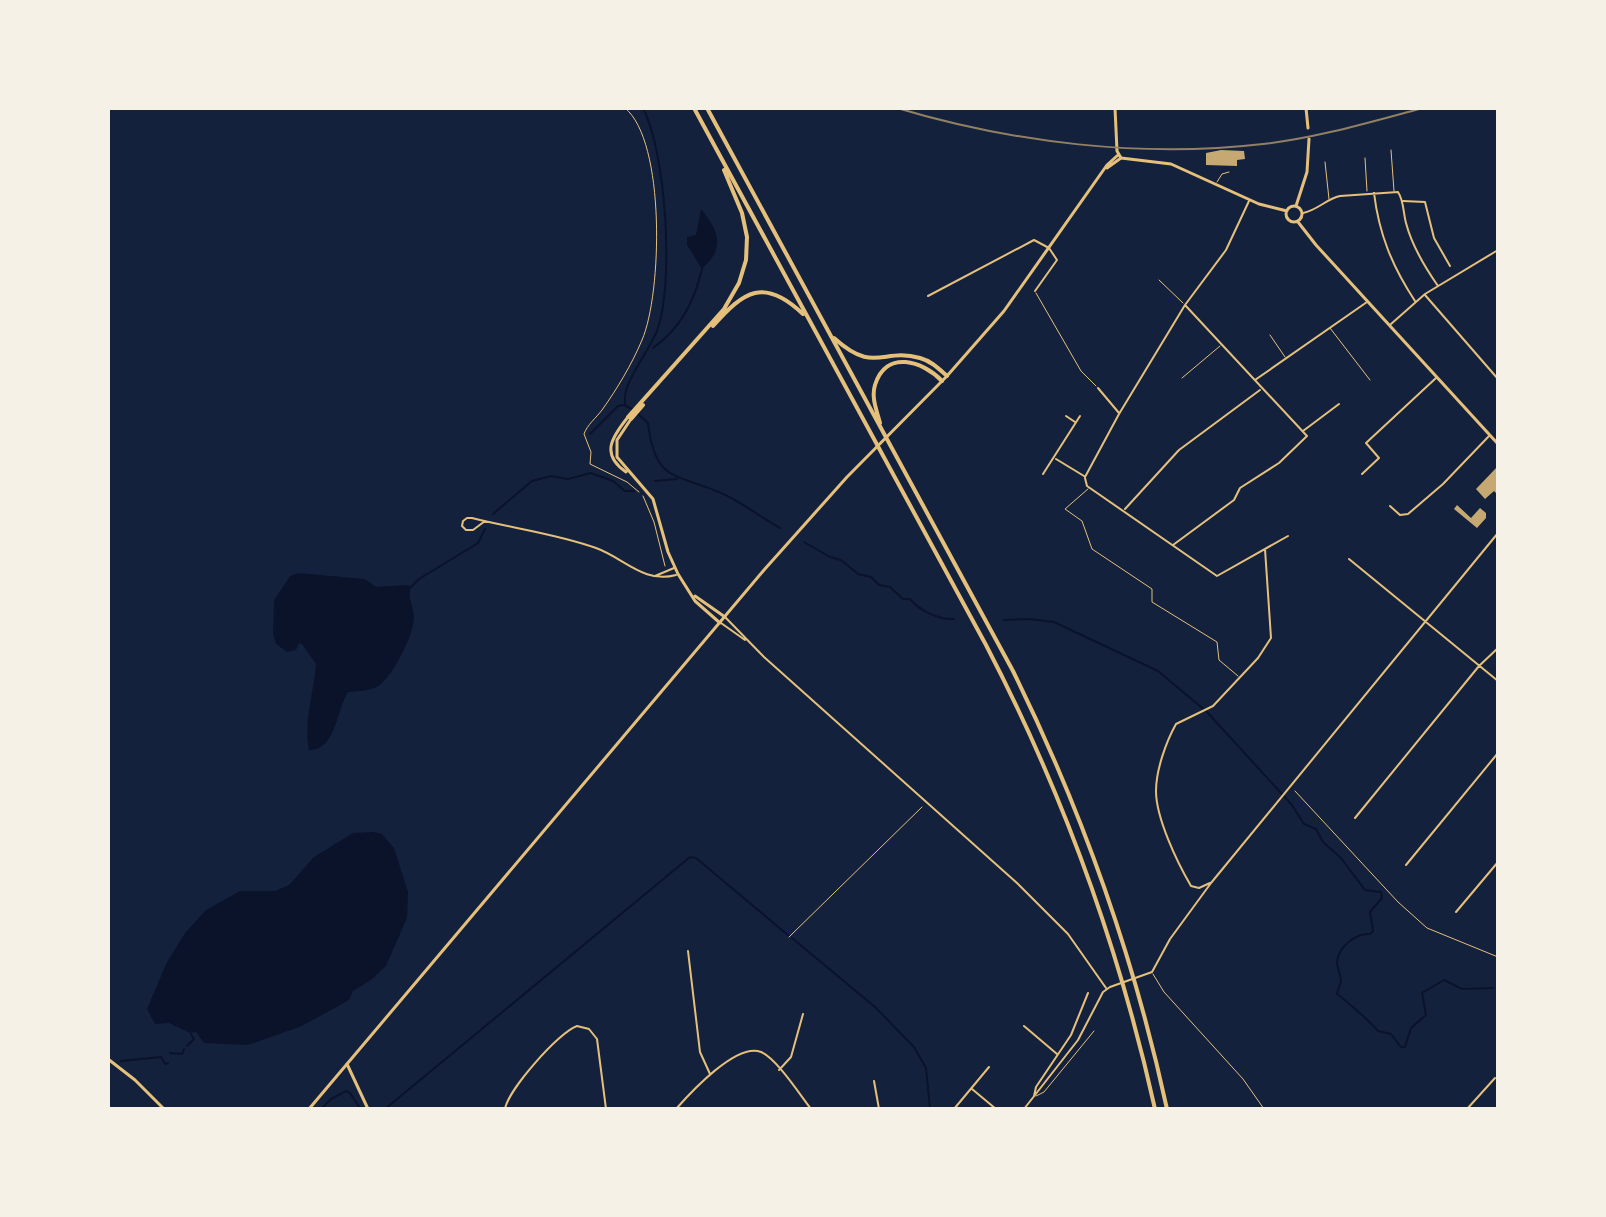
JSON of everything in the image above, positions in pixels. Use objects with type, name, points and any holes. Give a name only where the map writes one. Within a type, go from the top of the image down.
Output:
[{"type":"highway","points":[[694,108],[986,645],[1050,778],[1107,928],[1155,1109]]},
{"type":"highway","points":[[707,108],[1013,671],[1061,774],[1118,923],[1167,1109]]},
{"type":"highway","points":[[630,418],[724,309],[735,293],[743,272],[747,248],[745,224],[716,149]]},
{"type":"highway","points":[[642,404],[744,295],[759,292],[778,294],[808,318]]},
{"type":"highway","points":[[829,333],[849,351],[865,358],[914,356],[931,362],[947,376]]},
{"type":"highway","points":[[882,429],[874,395],[875,384],[887,368],[903,362],[917,362],[942,381]]},
{"type":"main road","points":[[1306,108],[1308,128]]},
{"type":"main road","points":[[1114,109],[1119,156]]},
{"type":"main road","points":[[1119,156],[1171,164],[1250,200],[1287,211],[1296,206],[1307,172],[1309,139]]},
{"type":"main road","points":[[309,1109],[827,499],[947,376],[1004,311],[1105,169],[1119,156]]},
{"type":"main road","points":[[1296,206],[1303,213],[1298,222]]},
{"type":"main road","points":[[1287,211],[1290,221],[1298,222]]},
{"type":"main road","points":[[1298,222],[1498,444]]},
{"type":"main road","points":[[630,418],[619,434],[617,457],[653,499],[674,568],[695,601],[720,623]]},
{"type":"main road","points":[[692,594],[725,617]]},
{"type":"main road","points":[[108,1059],[164,1109]]},
{"type":"main road","points":[[347,1064],[368,1109]]},
{"type":"street","points":[[1303,213],[1319,208],[1329,199],[1368,193],[1401,193],[1406,223],[1418,256],[1438,286]]},
{"type":"street","points":[[1374,193],[1378,224],[1386,248],[1395,270],[1416,302]]},
{"type":"street","points":[[1250,200],[1219,262],[1185,305],[1119,414],[1085,482],[1217,576],[1288,536]]},
{"type":"street","points":[[1402,201],[1425,202],[1434,238],[1450,266]]},
{"type":"street","points":[[928,296],[1031,240],[1049,248],[1056,256],[1057,263],[1035,291]]},
{"type":"street","points":[[1389,325],[1425,294],[1498,250]]},
{"type":"street","points":[[1425,294],[1498,379]]},
{"type":"street","points":[[1254,381],[1368,301]]},
{"type":"street","points":[[1173,545],[1234,500],[1240,488],[1279,463],[1307,436],[1185,305]]},
{"type":"street","points":[[1362,474],[1379,458],[1366,443],[1437,378]]},
{"type":"street","points":[[1098,388],[1119,414]]},
{"type":"street","points":[[1124,510],[1179,450],[1261,389]]},
{"type":"street","points":[[1303,431],[1339,404]]},
{"type":"street","points":[[1066,416],[1076,422]]},
{"type":"street","points":[[1043,474],[1080,416]]},
{"type":"street","points":[[1390,506],[1400,515],[1408,514],[1443,484],[1490,435]]},
{"type":"street","points":[[1054,458],[1085,477]]},
{"type":"street","points":[[485,521],[470,530],[465,529],[462,523],[467,518],[485,521],[597,548],[643,573],[660,578],[678,574]]},
{"type":"street","points":[[1024,1109],[1078,1040],[1106,989],[1152,972],[1177,929],[1211,883],[1498,533]]},
{"type":"street","points":[[1211,883],[1207,882],[1199,888],[1191,886],[1167,833],[1156,790],[1159,770],[1176,724],[1210,708],[1265,650],[1271,638],[1265,549]]},
{"type":"street","points":[[1349,559],[1498,681]]},
{"type":"street","points":[[654,576],[674,568]]},
{"type":"street","points":[[725,617],[746,641],[992,860],[1068,934],[1106,989]]},
{"type":"street","points":[[720,623],[746,641]]},
{"type":"street","points":[[1355,818],[1479,666],[1498,648]]},
{"type":"street","points":[[1406,865],[1498,753]]},
{"type":"street","points":[[1456,912],[1498,862]]},
{"type":"street","points":[[688,951],[700,1052],[711,1075]]},
{"type":"street","points":[[1034,1097],[1036,1087],[1071,1035],[1088,993]]},
{"type":"street","points":[[779,1070],[791,1057],[803,1014]]},
{"type":"street","points":[[505,1109],[510,1093],[564,1035],[577,1026],[589,1029],[597,1039],[606,1109]]},
{"type":"street","points":[[1024,1026],[1058,1054]]},
{"type":"street","points":[[676,1109],[693,1089],[747,1051],[764,1054],[811,1109]]},
{"type":"street","points":[[954,1109],[989,1067]]},
{"type":"street","points":[[1467,1109],[1495,1078]]},
{"type":"street","points":[[874,1081],[879,1109]]},
{"type":"street","points":[[971,1089],[996,1109]]},
{"type":"street","points":[[957,1105],[962,1109]]},
{"type":"lane","points":[[1391,150],[1394,192]]},
{"type":"lane","points":[[1365,158],[1368,193]]},
{"type":"lane","points":[[1325,162],[1329,199]]},
{"type":"lane","points":[[1216,184],[1222,174],[1229,172]]},
{"type":"lane","points":[[1159,280],[1185,305]]},
{"type":"lane","points":[[1035,291],[1081,371],[1098,388]]},
{"type":"lane","points":[[1330,328],[1370,380]]},
{"type":"lane","points":[[1270,335],[1285,357]]},
{"type":"lane","points":[[1182,378],[1223,344]]},
{"type":"lane","points":[[1089,487],[1065,509],[1087,527],[1089,545],[1152,589],[1152,602],[1217,642],[1219,660],[1240,678]]},
{"type":"lane","points":[[1152,972],[1164,992],[1243,1079],[1264,1109]]},
{"type":"lane","points":[[1034,1097],[1044,1092],[1094,1031]]},
{"type":"path","points":[[625,108],[639,124],[649,152],[656,278],[642,340],[606,403],[584,431],[591,452],[590,464],[627,482],[641,494],[654,522],[666,569]]},
{"type":"path","points":[[1290,786],[1398,902],[1427,928],[1498,957]]},
{"type":"path","points":[[789,937],[926,802]]},
{"type":"water","points":[[701,209],[712,225],[717,240],[714,254],[702,269],[687,245],[687,237],[696,235]]},
{"type":"water","points":[[298,573],[365,579],[376,587],[408,585],[411,587],[414,618],[407,644],[385,680],[373,688],[348,692],[330,737],[318,749],[309,750],[308,718],[316,664],[302,644],[299,643],[296,650],[287,652],[276,644],[273,634],[274,600],[290,576]]},
{"type":"water","points":[[353,833],[382,834],[394,848],[408,892],[407,918],[386,966],[353,991],[349,1000],[302,1026],[248,1045],[204,1043],[196,1032],[190,1033],[169,1023],[155,1024],[147,1009],[167,962],[185,933],[206,910],[240,891],[275,891],[289,885],[314,857]]},
{"type":"building","points":[[1244,151],[1245,159],[1237,160],[1237,166],[1206,165],[1206,153]]},
{"type":"building","points":[[1498,466],[1498,495],[1494,491],[1485,499],[1476,489]]},
{"type":"building","points":[[1457,505],[1471,518],[1480,508],[1486,513],[1486,518],[1477,528],[1454,509]]},
{"type":"waterway","points":[[626,406],[631,378],[658,328],[666,280],[662,185],[651,128],[643,108]]},
{"type":"waterway","points":[[653,348],[679,323],[695,292],[702,269]]},
{"type":"waterway","points":[[590,434],[618,406],[632,409]]},
{"type":"waterway","points":[[637,413],[648,423],[656,456],[670,473],[729,497],[780,528]]},
{"type":"waterway","points":[[493,514],[532,481],[551,476],[568,479],[591,473],[613,481],[625,491],[634,491]]},
{"type":"waterway","points":[[655,481],[677,479]]},
{"type":"waterway","points":[[411,587],[478,543],[485,529]]},
{"type":"waterway","points":[[804,542],[841,560],[858,574],[871,577],[879,585],[890,587],[903,599],[910,599],[930,614],[954,619]]},
{"type":"waterway","points":[[1004,620],[1054,622],[1158,671],[1207,712],[1292,805],[1304,824],[1316,829],[1323,842],[1341,858],[1365,890],[1381,892],[1382,898],[1370,912],[1373,931],[1349,942],[1337,962],[1341,982],[1337,994],[1378,1031],[1391,1034],[1401,1047],[1405,1047],[1411,1028],[1426,1015],[1422,993],[1444,980],[1462,989],[1493,988]]},
{"type":"waterway","points":[[385,1109],[690,857],[696,858],[789,936]]},
{"type":"waterway","points":[[792,938],[875,1007],[914,1047],[926,1068],[930,1109]]},
{"type":"waterway","points":[[187,1046],[194,1039],[191,1034]]},
{"type":"waterway","points":[[170,1053],[182,1054],[184,1049]]},
{"type":"waterway","points":[[121,1061],[161,1057],[165,1064],[168,1063]]},
{"type":"waterway","points":[[321,1109],[346,1091],[360,1108]]},
{"type":"railway","points":[[897,108],[1032,138],[1125,148],[1171,149],[1217,148],[1303,138],[1423,108]]}]
